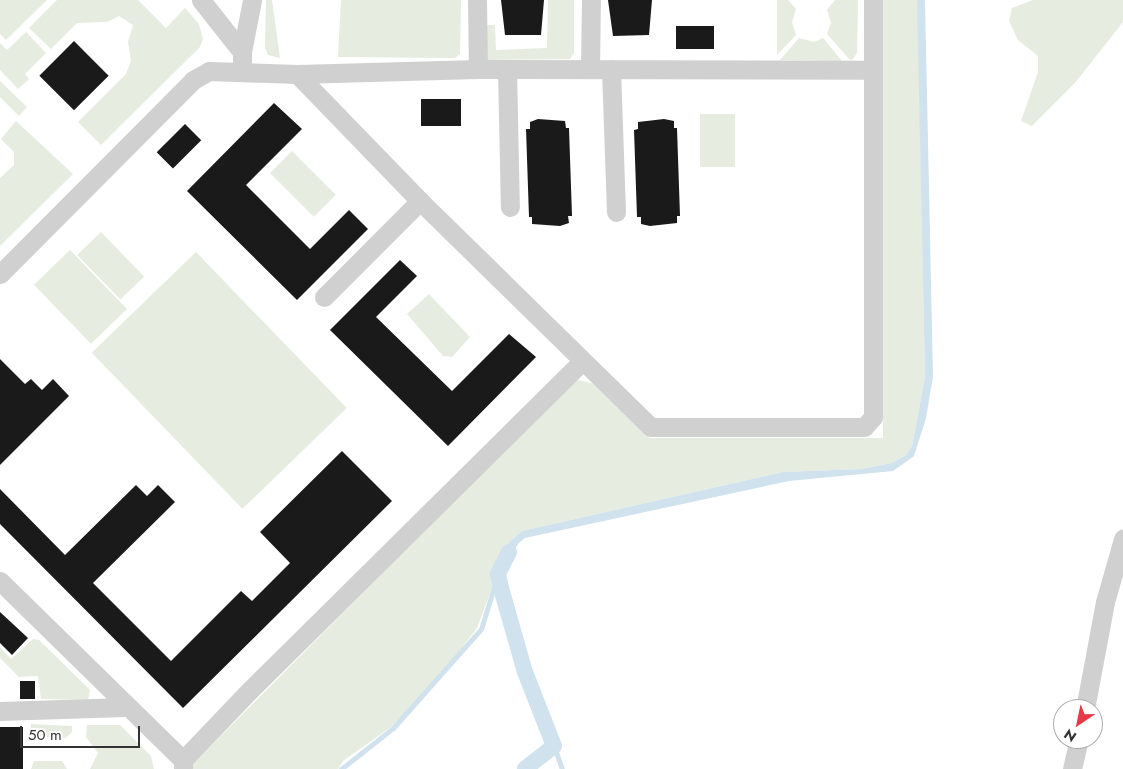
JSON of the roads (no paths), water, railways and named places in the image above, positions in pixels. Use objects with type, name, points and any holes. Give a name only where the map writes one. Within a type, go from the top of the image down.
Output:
[{"type":"street","points":[[201,0],[242,52]]},
{"type":"street","points":[[242,71],[242,52],[252,0]]},
{"type":"street","points":[[476,0],[478,69]]},
{"type":"street","points":[[590,69],[591,0]]},
{"type":"street","points":[[297,74],[420,201],[644,422],[660,429],[864,427],[873,417],[873,0]]},
{"type":"street","points":[[0,274],[193,80],[209,71],[297,74],[478,69],[872,70]]},
{"type":"street","points":[[507,69],[510,207]]},
{"type":"street","points":[[611,69],[616,212]]},
{"type":"street","points":[[324,297],[420,201]]},
{"type":"street","points":[[0,581],[183,765],[582,361]]},
{"type":"street","points":[[1087,699],[1105,602],[1123,539]]},
{"type":"street","points":[[0,711],[125,707]]},
{"type":"street","points":[[1072,769],[1077,749]]},
{"type":"water","points":[[917,0],[925,0],[933,377],[926,418],[914,456],[893,471],[789,481],[525,538],[518,544],[502,572],[496,571],[509,542],[522,531],[783,472],[862,469],[892,463],[906,455],[912,446],[925,377]]},
{"type":"waterway","points":[[509,552],[498,574],[501,588],[525,672],[554,746],[525,769]]},
{"type":"waterway","points":[[341,769],[393,728],[481,629],[498,574]]},
{"type":"waterway","points":[[554,746],[562,769]]}]
